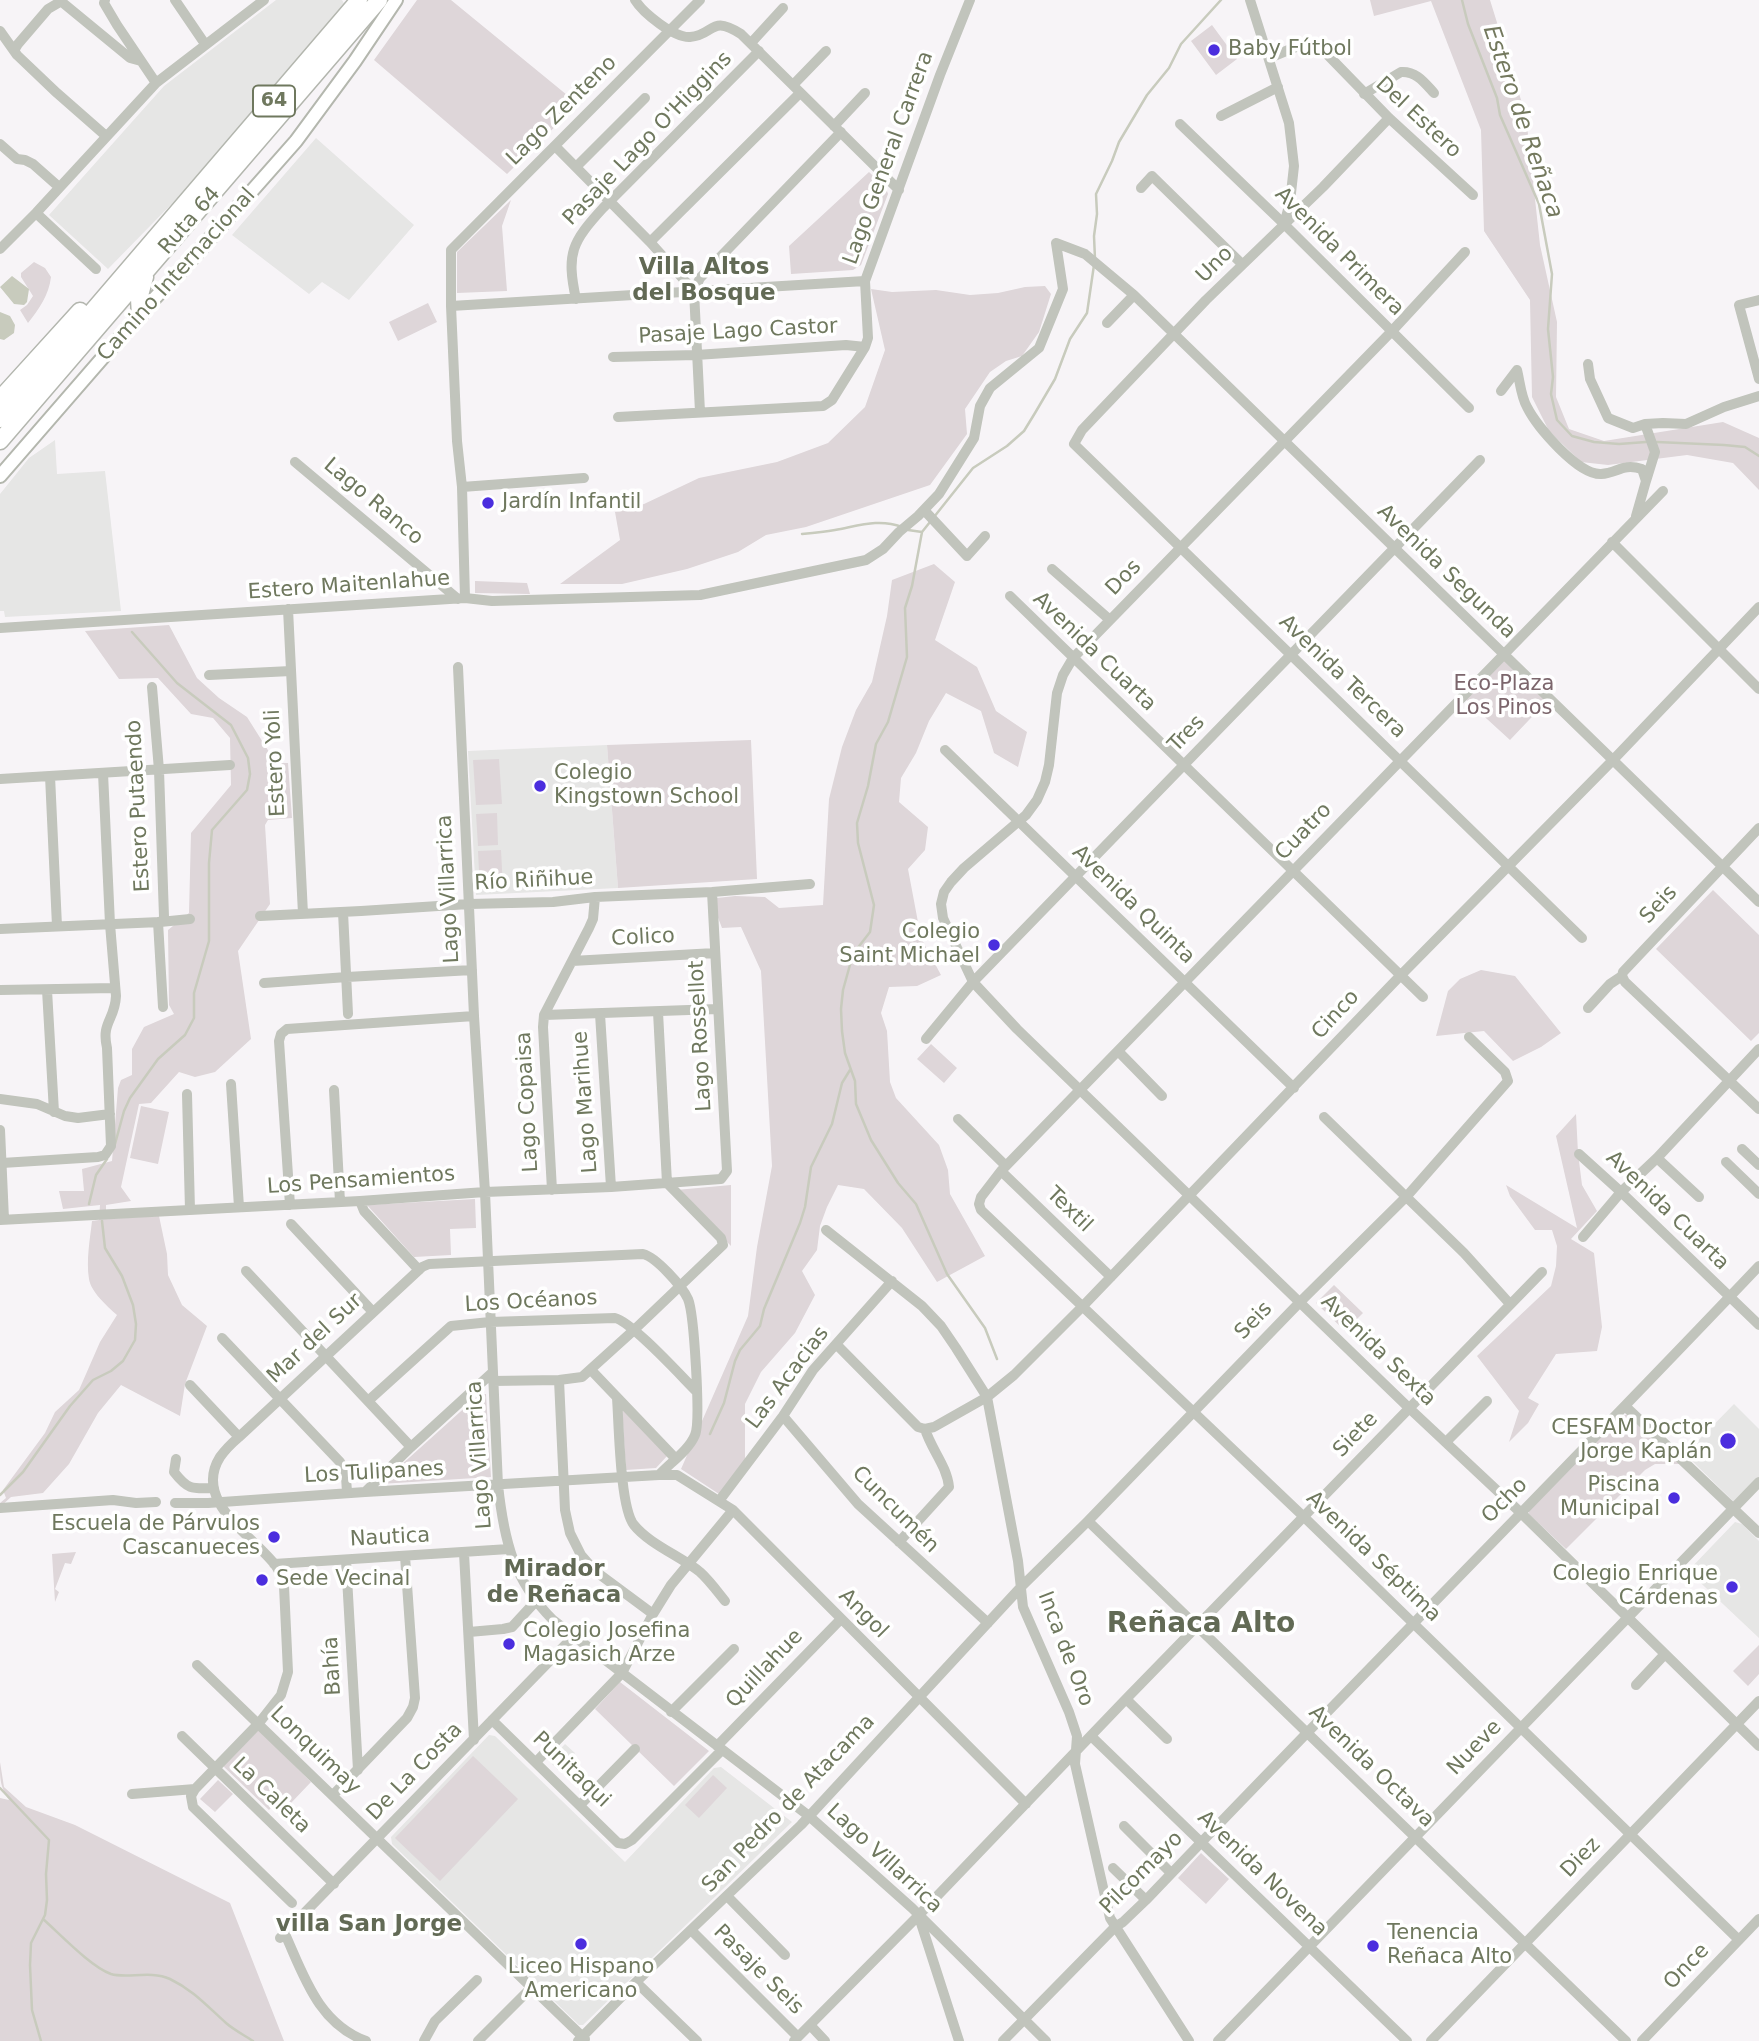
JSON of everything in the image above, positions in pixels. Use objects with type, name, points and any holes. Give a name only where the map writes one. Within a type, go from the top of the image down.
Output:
[{"type":"highway","name":"Ruta 64","points":[[0,419],[359,0]]},
{"type":"highway","name":"Ruta 64","points":[[0,441],[379,0]]},
{"type":"highway","points":[[0,399],[95,296],[144,253]]},
{"type":"highway","points":[[140,315],[139,299],[148,269]]},
{"type":"main road","name":"Camino Internacional","points":[[0,476],[307,128],[396,0]]},
{"type":"street","points":[[105,0],[109,13],[156,83]]},
{"type":"street","points":[[175,0],[205,44]]},
{"type":"street","points":[[244,0],[251,10]]},
{"type":"street","points":[[0,249],[156,83],[264,0]]},
{"type":"street","points":[[635,0],[640,7],[677,34],[693,36],[713,26],[726,25],[741,34],[899,190]]},
{"type":"street","name":"Lago Zenteno","points":[[451,306],[450,250],[700,0]]},
{"type":"street","name":"Lago General Carrera","points":[[700,412],[823,406],[838,392],[865,347],[868,330],[865,281],[970,0]]},
{"type":"street","points":[[1250,0],[1289,123],[1294,166],[1290,202],[1284,224]]},
{"type":"street","points":[[15,49],[48,9],[58,1],[130,58],[141,61]]},
{"type":"street","name":"Pasaje Lago O'Higgins","points":[[576,299],[571,267],[574,245],[586,226],[755,47],[783,8]]},
{"type":"street","points":[[0,31],[17,55],[106,136]]},
{"type":"street","name":"Del Estero","points":[[1269,58],[1314,42],[1364,94],[1473,195]]},
{"type":"street","points":[[650,242],[797,89],[826,51]]},
{"type":"street","points":[[1364,94],[1401,72],[1420,78],[1434,93]]},
{"type":"street","points":[[1222,116],[1278,87]]},
{"type":"street","points":[[618,417],[700,412],[694,291],[700,278],[837,129],[865,93]]},
{"type":"street","points":[[576,167],[645,98]]},
{"type":"street","name":"Uno","points":[[1074,444],[1083,430],[1242,264],[1323,187],[1389,118]]},
{"type":"street","name":"Avenida Primera","points":[[1180,124],[1469,408]]},
{"type":"street","points":[[0,144],[17,159],[33,164],[59,187]]},
{"type":"street","points":[[555,146],[650,242],[694,291]]},
{"type":"street","points":[[1141,188],[1152,176],[1242,264]]},
{"type":"street","points":[[36,213],[96,270]]},
{"type":"street","name":"Avenida Segunda","points":[[924,510],[939,494],[974,438],[980,406],[990,388],[1039,348],[1063,289],[1056,243],[1085,254],[1133,295],[1759,902]]},
{"type":"street","name":"Dos","points":[[973,982],[943,918],[942,897],[951,881],[1019,821],[1037,800],[1049,765],[1057,693],[1073,658],[1392,331],[1465,252]]},
{"type":"street","points":[[462,598],[462,487],[457,441],[451,306],[865,281]]},
{"type":"street","points":[[1107,323],[1133,295]]},
{"type":"street","points":[[1759,300],[1739,305],[1759,379]]},
{"type":"street","name":"Pasaje Lago Castor","points":[[613,357],[696,355],[846,345],[865,347]]},
{"type":"street","points":[[1588,364],[1590,379],[1608,418],[1633,428],[1663,422],[1686,424],[1724,407],[1759,396]]},
{"type":"street","points":[[1501,391],[1517,370],[1526,407],[1556,446],[1583,470],[1600,474],[1631,466],[1642,469],[1646,481]]},
{"type":"street","points":[[1635,519],[1655,452],[1645,424]]},
{"type":"street","name":"Avenida Tercera","points":[[1074,444],[1583,937]]},
{"type":"street","name":"Tres","points":[[926,1039],[973,982],[1480,460]]},
{"type":"street","name":"Lago Ranco","points":[[295,463],[462,598]]},
{"type":"street","points":[[462,487],[584,478]]},
{"type":"street","name":"Cuatro","points":[[979,1204],[981,1197],[1003,1169],[1663,491]]},
{"type":"street","points":[[924,510],[967,556],[985,536]]},
{"type":"street","name":"Estero Maitenlahue","points":[[0,628],[462,598],[492,601],[700,595],[866,560],[924,510]]},
{"type":"street","points":[[1612,542],[1759,689]]},
{"type":"street","points":[[1052,569],[1110,620]]},
{"type":"street","name":"Avenida Cuarta","points":[[1010,596],[1423,998]]},
{"type":"street","name":"Cinco","points":[[925,1429],[934,1427],[987,1397],[1014,1376],[1759,607]]},
{"type":"street","name":"Estero Yoli","points":[[288,609],[303,914]]},
{"type":"street","name":"Lago Villarrica","points":[[458,667],[498,1485],[503,1529],[518,1573],[536,1601],[553,1620],[809,1816],[918,1916],[1046,2041]]},
{"type":"street","points":[[209,675],[291,671]]},
{"type":"street","name":"Estero Putaendo","points":[[152,687],[159,769],[164,917],[160,922],[163,1007]]},
{"type":"street","name":"Avenida Quinta","points":[[945,750],[1294,1088]]},
{"type":"street","points":[[0,779],[230,765]]},
{"type":"street","points":[[2,1163],[98,1157],[111,1146],[107,1048],[104,1035],[116,1006],[103,773]]},
{"type":"street","points":[[50,776],[57,926]]},
{"type":"street","name":"Seis","points":[[1588,1009],[1759,828]]},
{"type":"street","name":"Río Riñihue","points":[[260,916],[553,902],[810,884]]},
{"type":"street","name":"Lago Rossellot","points":[[712,892],[727,1171],[724,1177]]},
{"type":"street","name":"Lago Copaisa","points":[[552,1190],[542,1027],[544,1014],[593,919],[595,897]]},
{"type":"street","points":[[344,912],[348,1014]]},
{"type":"street","points":[[0,929],[190,919]]},
{"type":"street","name":"Colico","points":[[572,961],[715,953]]},
{"type":"street","points":[[264,984],[472,970]]},
{"type":"street","points":[[1622,976],[1625,982],[1759,1109]]},
{"type":"street","name":"Avenida Sexta","points":[[973,982],[1080,1090],[1520,1512],[1759,1746]]},
{"type":"street","points":[[0,990],[115,988]]},
{"type":"street","points":[[47,990],[54,1112]]},
{"type":"street","points":[[544,1014],[718,1009]]},
{"type":"street","points":[[365,1492],[411,1447],[493,1377],[559,1380],[582,1377],[722,1248],[724,1243],[721,1238],[667,1183],[658,1012]]},
{"type":"street","name":"Lago Marihue","points":[[600,1014],[611,1187]]},
{"type":"street","points":[[290,1205],[279,1041],[281,1034],[287,1029],[474,1016]]},
{"type":"street","name":"Seis","points":[[1021,1587],[1407,1196],[1507,1083],[1505,1072],[1469,1037]]},
{"type":"street","points":[[1583,1237],[1621,1192],[1657,1158],[1759,1049]]},
{"type":"street","points":[[1118,1051],[1162,1096]]},
{"type":"street","points":[[231,1084],[239,1207]]},
{"type":"street","points":[[334,1090],[340,1202]]},
{"type":"street","points":[[187,1094],[190,1210]]},
{"type":"street","points":[[0,1099],[27,1101],[78,1118],[110,1114]]},
{"type":"street","points":[[1324,1117],[1464,1253],[1510,1304]]},
{"type":"street","name":"Textil","points":[[958,1119],[1003,1169],[1111,1277]]},
{"type":"street","points":[[0,1130],[2,1219]]},
{"type":"street","points":[[1742,1149],[1759,1165]]},
{"type":"street","name":"Avenida Cuarta","points":[[1579,1154],[1759,1325]]},
{"type":"street","points":[[1657,1158],[1699,1197]]},
{"type":"street","points":[[1726,1162],[1759,1194]]},
{"type":"street","name":"Los Pensamientos","points":[[2,1219],[611,1187],[718,1180],[724,1177]]},
{"type":"street","points":[[360,1201],[364,1211],[419,1269],[429,1264],[643,1254],[655,1260],[680,1287],[690,1306],[698,1411],[696,1432],[690,1443],[659,1475]]},
{"type":"street","name":"Avenida Séptima","points":[[979,1204],[981,1210],[1304,1517],[1739,1940]]},
{"type":"street","points":[[291,1224],[373,1312]]},
{"type":"street","name":"Inca de Oro","points":[[826,1230],[922,1306],[941,1326],[987,1397],[1018,1561],[1023,1607],[1077,1736],[1075,1764],[1110,1917],[1189,2041]]},
{"type":"street","name":"Ocho","points":[[1308,1733],[1520,1512],[1626,1407],[1759,1266]]},
{"type":"street","name":"Mar del Sur","points":[[214,1488],[214,1474],[219,1460],[239,1437],[419,1269]]},
{"type":"street","points":[[246,1271],[411,1447]]},
{"type":"street","name":"Siete","points":[[796,2039],[1542,1272]]},
{"type":"street","name":"Las Acacias","points":[[719,1501],[783,1416],[813,1370],[892,1280]]},
{"type":"street","name":"Los Océanos","points":[[368,1401],[447,1329],[456,1325],[615,1318],[634,1330],[696,1391]]},
{"type":"street","points":[[222,1338],[342,1465],[346,1475],[347,1493]]},
{"type":"street","points":[[836,1344],[918,1427],[925,1429],[948,1476],[949,1487],[899,1542]]},
{"type":"street","points":[[591,1370],[675,1458]]},
{"type":"street","points":[[559,1380],[563,1481],[570,1533],[581,1555],[602,1577],[653,1614]]},
{"type":"street","points":[[190,1385],[239,1437]]},
{"type":"street","points":[[617,1398],[625,1506],[632,1523],[698,1571],[724,1601]]},
{"type":"street","points":[[1446,1442],[1488,1401]]},
{"type":"street","points":[[1626,1407],[1759,1533]]},
{"type":"street","name":"Cuncumén","points":[[783,1416],[858,1504],[988,1623]]},
{"type":"street","points":[[176,1459],[174,1472],[185,1485],[192,1489],[214,1488],[226,1514],[274,1564],[284,1587],[288,1672],[281,1695],[259,1723],[195,1788],[191,1796],[193,1807],[292,1903]]},
{"type":"street","name":"Los Tulipanes","points":[[175,1503],[659,1475]]},
{"type":"street","name":"Angol","points":[[659,1475],[677,1475],[733,1510],[1026,1804]]},
{"type":"street","name":"Nueve","points":[[1218,2041],[1759,1482]]},
{"type":"street","points":[[0,1508],[113,1500],[156,1502]]},
{"type":"street","points":[[536,1762],[622,1673],[671,1585],[733,1510]]},
{"type":"street","name":"Avenida Octava","points":[[1088,1521],[1626,2041]]},
{"type":"street","name":"Nautica","points":[[274,1564],[509,1549]]},
{"type":"street","points":[[464,1553],[474,1740]]},
{"type":"street","points":[[333,1795],[407,1718],[414,1703],[405,1556]]},
{"type":"street","name":"Bahía","points":[[346,1560],[358,1770]]},
{"type":"street","name":"San Pedro de Atacama","points":[[582,2039],[636,1982],[809,1816],[1021,1587]]},
{"type":"street","points":[[469,1632],[512,1627],[536,1601]]},
{"type":"street","name":"Quillahue","points":[[625,1844],[632,1840],[841,1619]]},
{"type":"street","name":"De La Costa","points":[[366,2041],[350,2035],[327,2014],[314,1997],[283,1936],[573,1637]]},
{"type":"street","points":[[671,1712],[734,1650]]},
{"type":"street","points":[[1636,1685],[1665,1654]]},
{"type":"street","name":"Lonquimay","points":[[197,1665],[532,1987],[582,2039]]},
{"type":"street","points":[[1126,1699],[1167,1739]]},
{"type":"street","name":"Diez","points":[[1432,2041],[1759,1701]]},
{"type":"street","name":"Punitaqui","points":[[492,1720],[618,1843],[625,1844]]},
{"type":"street","name":"Pilcomayo","points":[[1003,2041],[1115,1927],[1146,1900],[1308,1733]]},
{"type":"street","name":"La Caleta","points":[[182,1736],[334,1884]]},
{"type":"street","name":"Avenida Novena","points":[[1091,1736],[1407,2041]]},
{"type":"street","points":[[580,1805],[635,1749]]},
{"type":"street","points":[[132,1794],[195,1788]]},
{"type":"street","points":[[1124,1826],[1171,1873]]},
{"type":"street","points":[[1113,1868],[1146,1900]]},
{"type":"street","points":[[726,1896],[785,1955]]},
{"type":"street","points":[[918,1916],[959,2041]]},
{"type":"street","name":"Once","points":[[1642,2041],[1759,1919]]},
{"type":"street","name":"Pasaje Seis","points":[[691,1930],[796,2039]]},
{"type":"street","points":[[424,2041],[435,2021],[477,1980]]},
{"type":"street","points":[[636,1982],[697,2041]]},
{"type":"street","points":[[478,2041],[532,1987]]},
{"type":"street","points":[[810,2025],[825,2041]]},
{"type":"shaded area","points":[[276,0],[342,0],[346,7],[194,181],[108,269],[49,215],[164,86]]},
{"type":"shaded area","points":[[316,138],[414,225],[349,300],[322,282],[309,294],[232,235]]},
{"type":"shaded area","points":[[12,276],[29,289],[24,305],[14,304],[0,287]]},
{"type":"shaded area","points":[[0,312],[10,316],[15,325],[14,333],[4,340],[0,339]]},
{"type":"shaded area","points":[[55,440],[57,474],[105,471],[121,611],[5,617],[4,611],[0,611],[0,494],[29,458]]},
{"type":"shaded area","name":"Colegio Kingstown School","points":[[607,745],[618,888],[476,895],[468,751]]},
{"type":"shaded area","name":"CESFAM Doctor Jorge Kaplán","points":[[1734,1404],[1759,1429],[1759,1481],[1736,1504],[1685,1454]]},
{"type":"shaded area","name":"Colegio Enrique Cárdenas","points":[[1735,1522],[1742,1524],[1759,1541],[1759,1638],[1688,1571]]},
{"type":"shaded area","name":"Liceo Hispano Americano","points":[[489,1735],[495,1736],[625,1862],[714,1768],[721,1767],[792,1822],[583,2025],[579,2025],[392,1844],[391,1837]]},
{"type":"shaded area","points":[[565,1744],[575,1753],[558,1770],[549,1761]]},
{"type":"green space","points":[[417,0],[451,0],[578,104],[507,174],[374,60]]},
{"type":"green space","points":[[1370,0],[1490,0],[1526,116],[1540,245],[1557,322],[1556,397],[1569,429],[1604,441],[1723,422],[1759,438],[1759,490],[1733,463],[1687,455],[1608,465],[1581,462],[1549,431],[1532,397],[1530,300],[1484,231],[1481,130],[1431,1],[1374,16]]},
{"type":"green space","name":"Baby Fútbol","points":[[1212,25],[1237,59],[1216,75],[1191,41]]},
{"type":"green space","points":[[869,172],[886,188],[888,194],[861,265],[853,270],[791,274],[789,246]]},
{"type":"green space","points":[[511,200],[502,226],[507,291],[457,293],[457,252]]},
{"type":"green space","points":[[34,262],[45,268],[51,277],[46,296],[28,323],[20,310],[33,296],[21,273]]},
{"type":"green space","points":[[1045,286],[1051,294],[1039,332],[1022,356],[1006,361],[990,372],[965,409],[967,434],[930,485],[806,527],[766,535],[738,552],[687,569],[622,584],[560,584],[620,540],[615,512],[644,504],[699,478],[777,462],[828,443],[865,407],[885,350],[871,289],[892,292],[936,290],[970,295]]},
{"type":"green space","points":[[428,303],[437,322],[398,341],[389,322]]},
{"type":"green space","points":[[934,564],[955,582],[935,640],[977,667],[996,711],[1027,732],[1018,767],[994,753],[981,711],[946,693],[929,721],[916,753],[901,778],[899,802],[928,827],[925,850],[908,869],[921,938],[941,975],[917,986],[889,987],[881,1013],[887,1031],[890,1082],[896,1098],[939,1145],[948,1170],[950,1194],[985,1256],[937,1282],[902,1228],[864,1189],[838,1185],[820,1226],[817,1250],[802,1271],[815,1295],[795,1333],[761,1372],[745,1404],[745,1459],[719,1494],[681,1469],[748,1316],[772,1166],[761,971],[741,927],[722,928],[717,915],[717,898],[765,897],[779,908],[823,905],[829,799],[842,747],[856,710],[872,682],[892,580]]},
{"type":"green space","points":[[475,581],[527,583],[530,594],[475,593]]},
{"type":"green space","points":[[169,625],[197,678],[219,698],[247,717],[276,763],[288,763],[292,818],[268,820],[265,825],[270,904],[238,951],[251,1039],[215,1072],[195,1077],[179,1072],[151,1103],[139,1104],[121,1187],[131,1201],[106,1205],[106,1219],[159,1216],[167,1254],[168,1275],[182,1305],[207,1326],[185,1384],[180,1416],[121,1385],[98,1413],[69,1464],[43,1493],[11,1497],[0,1507],[0,1503],[6,1498],[3,1490],[45,1433],[55,1412],[79,1390],[100,1342],[117,1315],[96,1294],[89,1279],[88,1257],[92,1221],[99,1220],[100,1205],[63,1209],[59,1191],[84,1191],[82,1169],[112,1161],[118,1088],[121,1080],[132,1075],[132,1049],[144,1027],[174,1014],[169,1005],[168,930],[189,913],[191,833],[231,785],[230,738],[213,718],[191,714],[158,678],[119,679],[85,631]]},
{"type":"green space","name":"Eco-Plaza Los Pinos","points":[[1503,657],[1547,701],[1510,740],[1464,698]]},
{"type":"green space","points":[[751,740],[757,879],[618,888],[607,745]]},
{"type":"green space","points":[[499,759],[502,804],[476,805],[473,760]]},
{"type":"green space","points":[[497,813],[498,845],[478,846],[476,814]]},
{"type":"green space","points":[[501,850],[503,889],[480,890],[478,851]]},
{"type":"green space","points":[[1713,890],[1759,935],[1759,1033],[1751,1041],[1656,949]]},
{"type":"green space","points":[[1481,970],[1515,976],[1561,1033],[1513,1061],[1484,1031],[1436,1036],[1448,991],[1460,979]]},
{"type":"green space","points":[[931,1044],[957,1068],[944,1083],[917,1059]]},
{"type":"green space","points":[[141,1106],[169,1112],[158,1164],[130,1158]]},
{"type":"green space","points":[[1576,1114],[1582,1185],[1597,1211],[1571,1239],[1594,1253],[1602,1327],[1597,1351],[1556,1354],[1528,1398],[1539,1404],[1528,1423],[1509,1442],[1519,1411],[1477,1356],[1551,1286],[1557,1246],[1552,1230],[1535,1230],[1510,1196],[1506,1185],[1577,1228],[1556,1136]]},
{"type":"green space","points":[[731,1185],[731,1246],[676,1190]]},
{"type":"green space","points":[[475,1199],[476,1228],[450,1229],[451,1255],[414,1257],[367,1205]]},
{"type":"green space","points":[[1334,1285],[1363,1313],[1345,1331],[1316,1303]]},
{"type":"green space","points":[[480,1394],[486,1394],[491,1477],[380,1484]]},
{"type":"green space","points":[[622,1409],[668,1455],[656,1468],[626,1470]]},
{"type":"green space","points":[[1627,1415],[1680,1464],[1655,1464],[1645,1470],[1566,1549],[1529,1514],[1529,1509],[1620,1416]]},
{"type":"green space","points":[[76,1552],[71,1564],[65,1563],[55,1589],[59,1592],[55,1602],[52,1554]]},
{"type":"green space","points":[[1759,1645],[1759,1674],[1748,1686],[1733,1671]]},
{"type":"green space","points":[[620,1682],[709,1751],[674,1786],[595,1709]]},
{"type":"green space","points":[[259,1730],[311,1782],[291,1803],[283,1795],[269,1810],[223,1766]]},
{"type":"green space","points":[[473,1756],[518,1799],[440,1881],[395,1838]]},
{"type":"green space","points":[[0,1762],[4,1787],[26,1807],[75,1825],[230,1903],[284,2041],[0,2041],[0,1798],[9,1800],[1,1783]]},
{"type":"green space","points":[[713,1775],[727,1788],[699,1818],[685,1805]]},
{"type":"green space","points":[[218,1780],[233,1794],[215,1812],[200,1799]]},
{"type":"green space","points":[[1201,1853],[1229,1879],[1206,1904],[1178,1878]]},
{"type":"waterway","points":[[1095,259],[1096,194],[1119,142],[1147,95],[1169,68],[1181,44],[1221,0]]},
{"type":"waterway","name":"Estero de Reñaca","points":[[1462,0],[1468,24],[1497,98],[1500,115],[1539,204],[1552,274],[1548,329],[1553,377],[1551,394],[1557,420],[1572,436],[1594,442],[1646,442]]},
{"type":"waterway","points":[[934,517],[973,468],[1007,446],[1024,431],[1055,379],[1070,339],[1087,313],[1094,265]]},
{"type":"waterway","name":"Estero de Reñaca","points":[[1657,442],[1745,447],[1759,456]]},
{"type":"waterway","points":[[930,522],[922,532],[905,608],[907,657],[888,722],[876,744],[857,823],[858,843],[874,905],[870,932],[853,954],[843,990],[842,1031],[845,1053],[855,1081],[856,1104],[871,1140],[898,1183],[916,1204],[947,1274],[985,1328],[997,1359]]},
{"type":"waterway","points":[[802,534],[877,523],[902,527]]},
{"type":"waterway","points":[[908,530],[922,532]]},
{"type":"waterway","points":[[115,1144],[130,1098],[158,1059],[185,1035],[194,1018],[194,993],[209,941],[209,863],[212,830],[247,790],[250,774],[248,758],[231,725],[177,683],[132,632]]},
{"type":"waterway","points":[[710,1434],[724,1403],[735,1361],[740,1350],[760,1326],[764,1309],[800,1223],[811,1167],[832,1124],[842,1083],[850,1070]]},
{"type":"waterway","points":[[89,1204],[96,1175],[107,1159]]},
{"type":"waterway","points":[[0,1495],[23,1472],[70,1406],[93,1380],[123,1361],[135,1340],[133,1305],[122,1276],[105,1248],[102,1221]]},
{"type":"waterway","points":[[0,1788],[49,1840],[45,1915],[31,1943],[30,1965],[32,2010],[41,2041]]},
{"type":"waterway","points":[[43,1919],[103,1970],[117,1975],[155,1975],[170,1979],[193,1993],[229,2026],[253,2041]]},
{"type":"place","name":"Baby Fútbol","points":[[1214,50]]},
{"type":"place","name":"Jardín Infantil","points":[[488,503]]},
{"type":"place","name":"Colegio Kingstown School","points":[[540,786]]},
{"type":"place","name":"Colegio Saint Michael","points":[[994,945]]},
{"type":"place","name":"CESFAM Doctor Jorge Kaplán","points":[[1728,1441]]},
{"type":"place","name":"Piscina Municipal","points":[[1674,1498]]},
{"type":"place","name":"Escuela de Párvulos Cascanueces","points":[[274,1537]]},
{"type":"place","name":"Sede Vecinal","points":[[262,1580]]},
{"type":"place","name":"Colegio Enrique Cárdenas","points":[[1732,1587]]},
{"type":"place","name":"Colegio Josefina Magasich Arze","points":[[509,1644]]},
{"type":"place","name":"Liceo Hispano Americano","points":[[581,1944]]},
{"type":"place","name":"Tenencia Reñaca Alto","points":[[1373,1946]]},
{"type":"district","name":"Villa Altos del Bosque","points":[[704,281]]},
{"type":"district","name":"Mirador de Reñaca","points":[[554,1583]]},
{"type":"district","name":"Reñaca Alto","points":[[1201,1625]]},
{"type":"district","name":"villa San Jorge","points":[[369,1925]]}]
